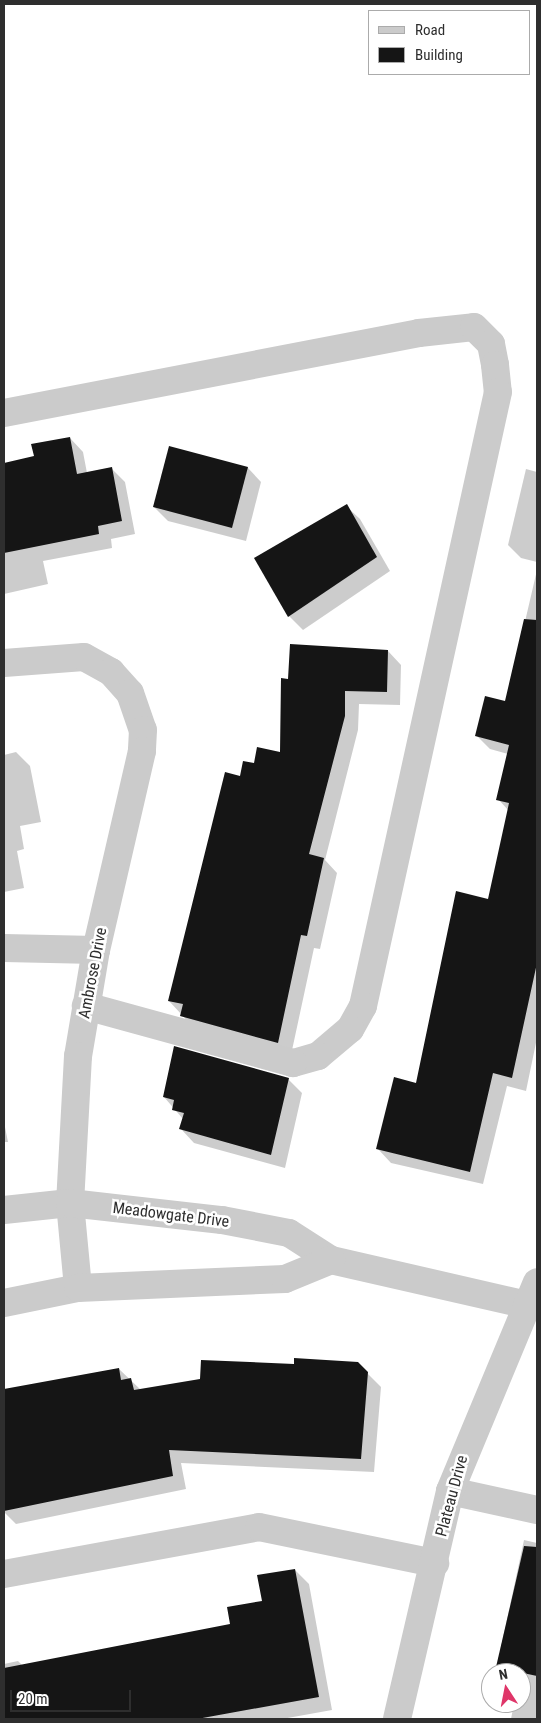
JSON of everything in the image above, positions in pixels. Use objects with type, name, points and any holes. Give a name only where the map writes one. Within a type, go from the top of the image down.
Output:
[{"type":"street","points":[[4,413],[419,333],[474,327],[492,344],[496,365],[498,392],[494,412],[364,1006],[350,1029],[318,1056],[293,1063],[86,1006]]},
{"type":"street","name":"Ambrose Drive","points":[[4,663],[84,657],[111,672],[130,693],[143,730],[142,752],[96,950],[78,1056],[70,1203],[78,1288]]},
{"type":"street","points":[[4,948],[96,950]]},
{"type":"street","name":"Meadowgate Drive","points":[[4,1210],[70,1203],[289,1233],[331,1260],[534,1298]]},
{"type":"street","points":[[4,1303],[78,1288],[285,1279],[331,1260]]},
{"type":"street","name":"Plateau Drive","points":[[397,1719],[435,1563],[450,1491],[534,1298]]},
{"type":"street","points":[[450,1491],[537,1510]]},
{"type":"street","points":[[4,1574],[259,1527],[435,1563]]},
{"type":"building","points":[[70,437],[77,474],[112,467],[122,521],[98,526],[99,534],[4,553],[4,463],[34,456],[31,444]]},
{"type":"building","points":[[169,446],[248,467],[232,528],[153,507]]},
{"type":"building","points":[[347,504],[377,557],[288,617],[254,558]]},
{"type":"building","points":[[524,619],[537,620],[537,963],[512,1078],[493,1073],[470,1172],[376,1149],[394,1077],[416,1083],[456,891],[488,899],[509,803],[496,800],[509,745],[475,736],[485,696],[505,701]]},
{"type":"building","points":[[290,644],[388,650],[387,692],[345,691],[345,716],[309,854],[324,858],[307,936],[301,935],[278,1043],[180,1016],[183,1004],[168,1001],[225,772],[240,776],[243,761],[254,763],[257,747],[280,752],[281,678],[288,679]]},
{"type":"building","points":[[174,1046],[289,1078],[271,1155],[179,1129],[184,1113],[172,1110],[174,1100],[163,1097]]},
{"type":"building","points":[[294,1358],[358,1362],[368,1372],[361,1459],[169,1450],[173,1476],[4,1511],[4,1389],[119,1368],[121,1380],[131,1378],[134,1390],[200,1379],[201,1360],[294,1364]]},
{"type":"building","points":[[524,1546],[537,1547],[537,1676],[531,1675],[531,1663],[497,1663]]},
{"type":"building","points":[[295,1569],[319,1697],[197,1719],[4,1719],[4,1668],[230,1624],[227,1607],[262,1601],[257,1575]]}]
